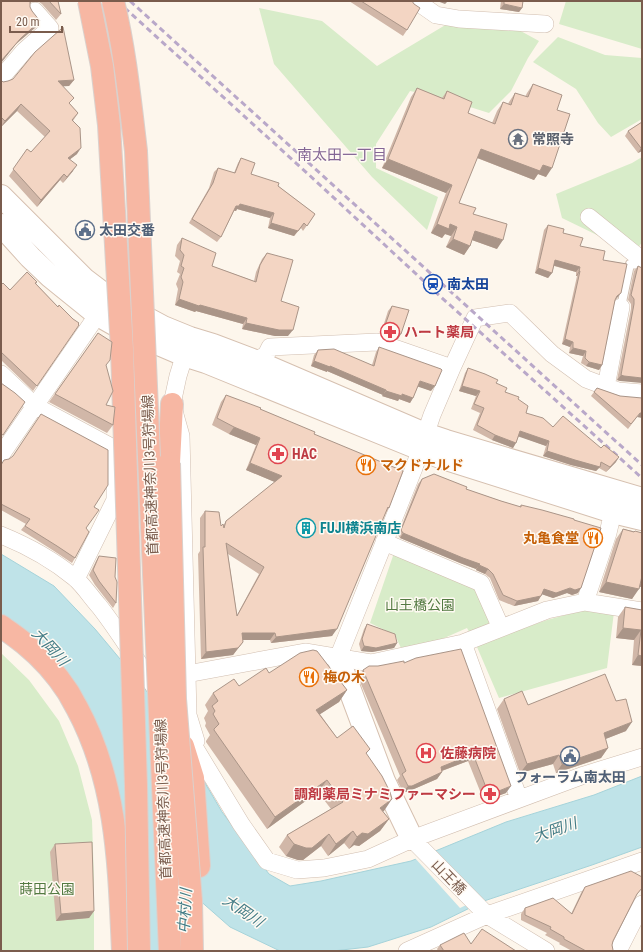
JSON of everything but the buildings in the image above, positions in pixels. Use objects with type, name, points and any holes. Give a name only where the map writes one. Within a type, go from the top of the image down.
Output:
[{"type":"highway","name":"首都高速神奈川3号狩場線","points":[[89,1],[102,66],[109,125],[121,341],[136,786],[139,951]]},
{"type":"highway","name":"首都高速神奈川3号狩場線","points":[[113,1],[128,77],[136,151],[170,951]]},
{"type":"highway","points":[[172,404],[169,463],[175,699],[191,901],[192,951]]},
{"type":"highway","points":[[1,626],[26,645],[48,666],[68,692],[84,721],[95,746],[108,793],[116,836],[123,951]]},
{"type":"highway","points":[[178,730],[193,778],[203,951]]},
{"type":"main road","points":[[1,196],[84,279],[121,328],[187,346],[213,345],[255,361],[423,441],[440,457],[613,512],[642,519]]},
{"type":"main road","points":[[3,233],[51,277],[103,306],[164,327],[206,362],[423,441],[446,441],[642,499]]},
{"type":"main road","points":[[338,658],[384,781],[412,839]]},
{"type":"street","points":[[416,1],[436,15],[459,19],[545,24]]},
{"type":"street","points":[[1,78],[24,51],[50,28],[35,11]]},
{"type":"street","points":[[589,217],[642,260]]},
{"type":"street","points":[[1,455],[103,306]]},
{"type":"street","points":[[606,387],[621,307]]},
{"type":"street","points":[[338,658],[414,468],[452,368],[475,318],[510,313],[552,354],[586,380],[618,391],[642,393]]},
{"type":"street","points":[[76,579],[115,500],[116,449],[113,346],[121,328]]},
{"type":"street","points":[[255,361],[266,355],[270,347],[377,342],[452,368]]},
{"type":"street","points":[[187,346],[178,376],[172,404],[181,436],[188,715],[201,758]]},
{"type":"street","points":[[1,374],[35,406],[116,449]]},
{"type":"street","points":[[585,602],[608,533],[613,512]]},
{"type":"street","points":[[1,535],[45,556],[76,579],[90,594],[111,621],[180,723],[241,824],[267,861],[297,870],[324,868],[368,859],[412,839],[584,775],[642,757]]},
{"type":"street","points":[[384,542],[482,583],[501,628]]},
{"type":"street","points":[[187,674],[305,652],[371,663],[463,643],[547,610],[585,602],[642,611]]},
{"type":"street","points":[[463,643],[520,799]]},
{"type":"street","name":"山王橋","points":[[412,839],[487,915],[546,951]]},
{"type":"street","points":[[407,951],[487,915],[635,863],[642,876]]},
{"type":"street","points":[[618,951],[642,904]]},
{"type":"lane","points":[[621,307],[630,264],[642,265]]},
{"type":"green space","points":[[566,1],[642,1],[642,49],[559,24]]},
{"type":"green space","points":[[259,8],[322,21],[377,66],[452,21],[517,29],[539,41],[528,58],[511,91],[489,113],[435,96],[410,91],[376,144],[376,168],[438,197],[427,230],[372,177],[274,64]]},
{"type":"green space","points":[[558,37],[605,55],[642,58],[642,119],[611,137],[598,123],[576,89],[533,62]]},
{"type":"green space","points":[[642,157],[642,242],[638,248],[599,236],[562,218],[556,194],[632,163]]},
{"type":"green space","name":"山王橋公園","points":[[394,553],[475,589],[496,638],[547,620],[584,610],[614,612],[607,668],[499,698],[467,628],[442,639],[401,648],[395,635],[370,623]]},
{"type":"green space","name":"蒔田公園","points":[[1,653],[29,680],[59,721],[78,766],[92,820],[94,951],[1,951]]},
{"type":"water","points":[[1,554],[54,586],[95,629],[161,708],[222,812],[269,874],[290,886],[321,881],[411,861],[506,822],[594,795],[642,776],[642,847],[484,901],[431,927],[368,947],[333,951],[280,951],[230,927],[197,898],[198,951],[124,951],[121,816],[43,659],[1,631]]},
{"type":"pier","points":[[432,850],[479,899],[460,908],[414,857]]},
{"type":"railway","points":[[117,1],[441,297],[642,478]]},
{"type":"railway","points":[[130,1],[642,465]]},
{"type":"place","name":"常照寺","points":[[518,139]]},
{"type":"place","name":"太田交番","points":[[85,230]]},
{"type":"place","name":"南太田","points":[[433,284]]},
{"type":"place","name":"ハート薬局","points":[[390,332]]},
{"type":"place","name":"HAC","points":[[278,454]]},
{"type":"place","name":"マクドナルド","points":[[366,465]]},
{"type":"place","name":"FUJI横浜南店","points":[[306,528]]},
{"type":"place","name":"丸亀食堂","points":[[593,538]]},
{"type":"place","name":"梅の木","points":[[309,677]]},
{"type":"place","name":"佐藤病院","points":[[426,753]]},
{"type":"place","name":"フォーラム南太田","points":[[570,756]]},
{"type":"place","name":"調剤薬局ミナミファーマシー","points":[[490,794]]},
{"type":"district","name":"南太田一丁目","points":[[342,155]]},
{"type":"water label","name":"大岡川","points":[[50,647]]},
{"type":"water label","name":"大岡川","points":[[555,830]]},
{"type":"water label","name":"中村川","points":[[185,911]]},
{"type":"water label","name":"大岡川","points":[[243,911]]}]
